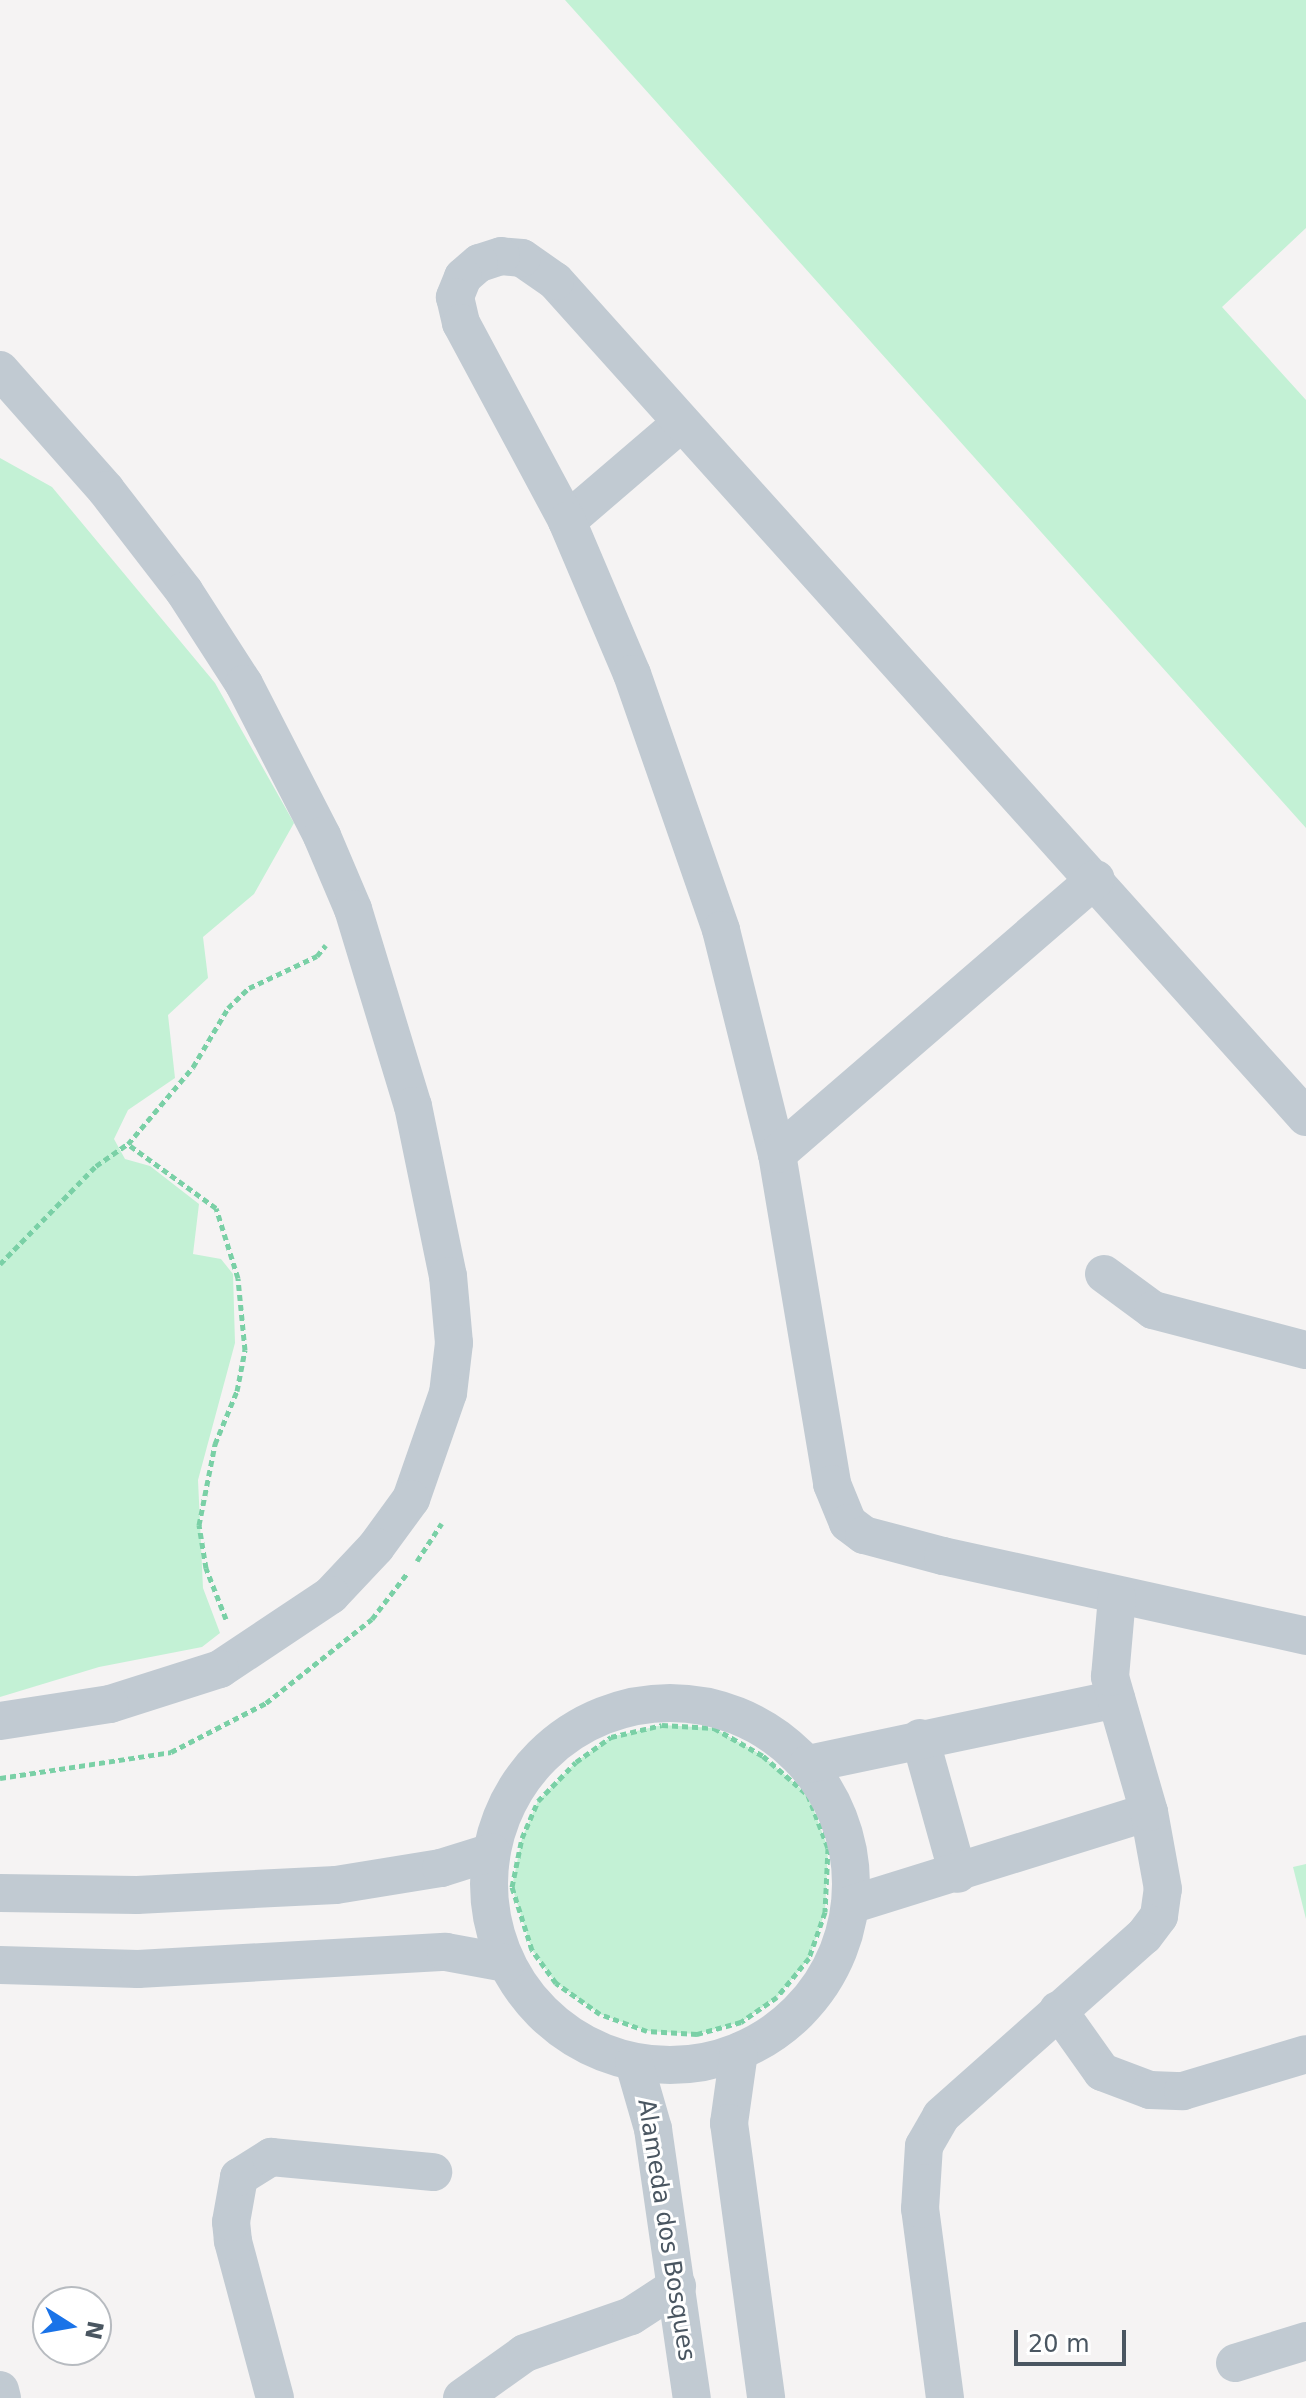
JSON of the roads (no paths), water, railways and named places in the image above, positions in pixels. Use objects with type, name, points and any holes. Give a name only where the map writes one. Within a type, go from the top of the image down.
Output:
[{"type":"street","points":[[1306,1117],[1096,879],[679,425],[541,268],[522,258],[501,256],[479,263],[463,277],[455,297],[461,323],[567,521],[632,674],[721,930],[777,1154],[832,1484],[848,1523],[885,1542],[1117,1597],[1306,1636]]},
{"type":"street","points":[[0,370],[106,490],[184,591],[244,684],[287,763],[353,909],[413,1106],[448,1276],[454,1343],[448,1393],[417,1486],[376,1547],[331,1595],[220,1669],[110,1704],[0,1721]]},
{"type":"street","points":[[567,521],[679,425]]},
{"type":"street","points":[[777,1154],[1096,879]]},
{"type":"street","points":[[1104,1274],[1153,1310],[1306,1350]]},
{"type":"street","points":[[945,2398],[920,2209],[924,2146],[941,2116],[1144,1936],[1159,1916],[1163,1889],[1149,1812],[1116,1699],[1110,1650],[1117,1597]]},
{"type":"street","points":[[808,1764],[1116,1699]]},
{"type":"street","points":[[672,1702],[723,1709],[769,1730],[808,1764],[844,1830],[851,1867],[838,1909],[836,1958],[806,2004],[765,2039],[739,2052],[675,2067],[634,2063],[594,2050],[558,2028],[529,1999],[506,1963],[491,1909],[492,1852],[507,1804],[536,1762],[575,1729],[622,1708],[672,1702]]},
{"type":"street","points":[[920,1738],[958,1874]]},
{"type":"street","points":[[838,1909],[1149,1812]]},
{"type":"street","points":[[0,1893],[137,1895],[336,1885],[441,1868],[492,1852]]},
{"type":"street","points":[[0,1965],[167,1968],[446,1952],[506,1963]]},
{"type":"street","points":[[1058,2010],[1102,2072],[1150,2090],[1183,2091],[1306,2054]]},
{"type":"street","points":[[739,2052],[729,2123],[766,2398]]},
{"type":"street","name":"Alameda dos Bosques","points":[[634,2063],[653,2129],[692,2398]]},
{"type":"street","points":[[275,2398],[233,2241],[231,2222],[239,2177],[271,2157],[433,2172]]},
{"type":"street","points":[[462,2398],[525,2353],[631,2316],[677,2286]]},
{"type":"street","points":[[1235,2363],[1306,2341]]},
{"type":"street","points":[[0,2390],[2,2398]]}]
